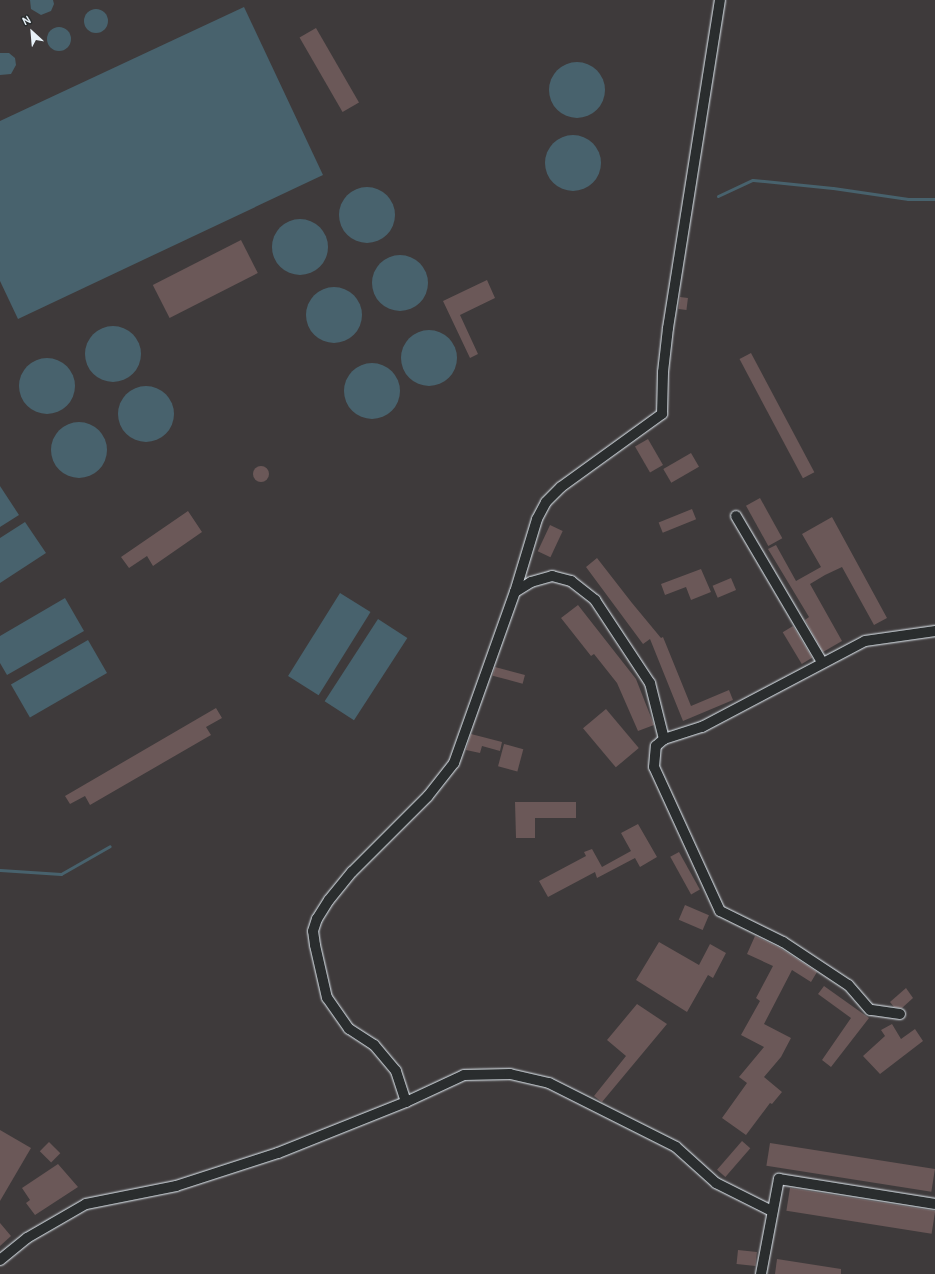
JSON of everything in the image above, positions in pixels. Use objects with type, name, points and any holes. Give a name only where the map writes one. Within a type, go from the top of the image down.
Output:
[{"type":"street","points":[[406,1102],[396,1071],[374,1045],[348,1029],[327,998],[313,932],[322,909],[333,894],[428,796],[454,763],[515,592],[537,519],[552,495],[662,414],[668,328],[720,0]]},
{"type":"street","points":[[736,516],[822,662]]},
{"type":"street","points":[[515,592],[531,582],[552,576],[571,581],[595,600],[650,683],[664,739]]},
{"type":"street","points":[[900,1014],[870,1010],[848,985],[783,942],[720,911],[654,767],[656,746],[664,739],[702,727],[822,662],[865,641],[935,630]]},
{"type":"street","points":[[0,1260],[27,1238],[86,1204],[183,1183],[278,1152],[406,1102],[464,1075],[510,1074],[549,1083],[676,1147],[716,1183],[772,1210]]},
{"type":"street","points":[[762,1274],[772,1210],[779,1179],[935,1204]]},
{"type":"water","points":[[30,0],[53,0],[54,4],[51,11],[41,15],[31,9]]},
{"type":"water","points":[[244,7],[323,175],[18,319],[0,281],[0,121]]},
{"type":"water","points":[[96,9],[101,10],[107,16],[107,26],[101,32],[96,33],[91,32],[85,26],[84,21],[85,16],[91,10]]},
{"type":"water","points":[[59,27],[64,28],[70,34],[70,44],[64,50],[59,51],[54,50],[48,44],[47,39],[48,34],[54,28]]},
{"type":"water","points":[[0,53],[9,53],[15,58],[16,65],[11,74],[0,75]]},
{"type":"water","points":[[571,62],[583,62],[593,66],[601,74],[605,84],[605,96],[601,106],[593,114],[583,118],[571,118],[561,114],[553,106],[549,96],[549,84],[553,74],[561,66]]},
{"type":"water","points":[[567,135],[579,135],[589,139],[597,147],[601,157],[601,169],[597,179],[589,187],[579,191],[567,191],[557,187],[549,179],[545,169],[545,157],[549,147],[557,139]]},
{"type":"water","points":[[361,187],[373,187],[383,191],[391,199],[395,209],[395,221],[391,231],[383,239],[373,243],[361,243],[351,239],[343,231],[339,221],[339,209],[343,199],[351,191]]},
{"type":"water","points":[[294,219],[306,219],[316,223],[324,231],[328,241],[328,253],[324,263],[316,271],[306,275],[294,275],[284,271],[276,263],[272,253],[272,241],[276,231],[284,223]]},
{"type":"water","points":[[394,255],[406,255],[416,259],[424,267],[428,277],[428,289],[424,299],[416,307],[406,311],[394,311],[384,307],[376,299],[372,289],[372,277],[376,267],[384,259]]},
{"type":"water","points":[[328,287],[340,287],[350,291],[358,299],[362,309],[362,321],[358,331],[350,339],[340,343],[328,343],[318,339],[310,331],[306,321],[306,309],[310,299],[318,291]]},
{"type":"water","points":[[107,326],[119,326],[129,330],[137,338],[141,348],[141,360],[137,370],[129,378],[119,382],[107,382],[97,378],[89,370],[85,360],[85,348],[89,338],[97,330]]},
{"type":"water","points":[[423,330],[435,330],[445,334],[453,342],[457,352],[457,364],[453,374],[445,382],[435,386],[423,386],[413,382],[405,374],[401,364],[401,352],[405,342],[413,334]]},
{"type":"water","points":[[41,358],[53,358],[63,362],[71,370],[75,380],[75,392],[71,402],[63,410],[53,414],[41,414],[31,410],[23,402],[19,392],[19,380],[23,370],[31,362]]},
{"type":"water","points":[[366,363],[378,363],[388,367],[396,375],[400,385],[400,397],[396,407],[388,415],[378,419],[366,419],[356,415],[348,407],[344,397],[344,385],[348,375],[356,367]]},
{"type":"water","points":[[140,386],[152,386],[162,390],[170,398],[174,408],[174,420],[170,430],[162,438],[152,442],[140,442],[130,438],[122,430],[118,420],[118,408],[122,398],[130,390]]},
{"type":"water","points":[[73,422],[85,422],[95,426],[103,434],[107,444],[107,456],[103,466],[95,474],[85,478],[73,478],[63,474],[55,466],[51,456],[51,444],[55,434],[63,426]]},
{"type":"water","points":[[0,486],[19,515],[0,527]]},
{"type":"water","points":[[25,522],[46,553],[0,583],[0,538]]},
{"type":"water","points":[[340,593],[371,612],[319,695],[288,676]]},
{"type":"water","points":[[65,598],[84,631],[7,675],[0,663],[0,636]]},
{"type":"water","points":[[378,619],[407,638],[354,720],[325,701]]},
{"type":"water","points":[[88,640],[107,673],[30,717],[11,684]]},
{"type":"building","points":[[316,28],[359,102],[343,112],[300,38]]},
{"type":"building","points":[[241,240],[258,273],[170,318],[153,285]]},
{"type":"building","points":[[487,280],[495,298],[460,315],[478,354],[470,358],[443,301]]},
{"type":"building","points":[[680,297],[688,298],[686,310],[679,309]]},
{"type":"building","points":[[751,353],[814,472],[803,478],[740,359]]},
{"type":"building","points":[[648,439],[663,465],[650,472],[635,446]]},
{"type":"building","points":[[691,453],[699,467],[671,483],[663,469]]},
{"type":"building","points":[[261,466],[267,468],[269,474],[267,480],[261,482],[255,480],[253,474],[255,468]]},
{"type":"building","points":[[760,498],[782,538],[768,546],[746,506]]},
{"type":"building","points":[[692,509],[696,519],[663,533],[659,522]]},
{"type":"building","points":[[188,511],[202,532],[153,566],[147,556],[129,568],[121,557]]},
{"type":"building","points":[[832,517],[887,618],[874,625],[842,567],[825,575],[810,584],[842,641],[823,652],[805,620],[809,617],[768,549],[776,545],[796,581],[821,567],[802,534]]},
{"type":"building","points":[[550,525],[563,531],[550,557],[538,551]]},
{"type":"building","points":[[597,558],[661,638],[663,637],[691,706],[729,690],[733,700],[683,721],[650,639],[643,644],[586,567]]},
{"type":"building","points":[[701,569],[711,592],[691,600],[686,587],[665,595],[661,584]]},
{"type":"building","points":[[731,578],[736,590],[718,598],[713,586]]},
{"type":"building","points":[[578,605],[636,679],[654,725],[638,731],[617,683],[594,654],[591,656],[561,618]]},
{"type":"building","points":[[793,626],[812,658],[802,664],[783,632]]},
{"type":"building","points":[[495,667],[525,675],[523,684],[493,676]]},
{"type":"building","points":[[216,708],[222,718],[206,727],[211,735],[90,805],[85,796],[70,804],[65,796]]},
{"type":"building","points":[[606,709],[639,748],[616,767],[583,728]]},
{"type":"building","points":[[471,734],[502,742],[500,751],[482,746],[480,753],[466,750]]},
{"type":"building","points":[[504,744],[523,749],[517,771],[498,766]]},
{"type":"building","points":[[515,802],[576,802],[576,818],[535,818],[535,838],[516,838]]},
{"type":"building","points":[[638,824],[657,857],[640,867],[635,858],[597,878],[595,872],[548,897],[539,881],[586,856],[584,852],[592,849],[602,867],[631,851],[621,833]]},
{"type":"building","points":[[679,852],[700,890],[691,894],[670,857]]},
{"type":"building","points":[[685,905],[709,915],[703,930],[679,920]]},
{"type":"building","points":[[755,936],[780,948],[817,972],[811,982],[792,970],[764,1024],[791,1038],[781,1057],[764,1077],[782,1092],[772,1104],[770,1103],[746,1135],[722,1118],[747,1083],[739,1077],[764,1047],[741,1035],[760,1001],[756,998],[773,966],[747,954]]},
{"type":"building","points":[[659,942],[699,965],[710,944],[726,953],[713,978],[708,975],[687,1012],[636,980]]},
{"type":"building","points":[[824,986],[869,1018],[831,1067],[822,1060],[851,1018],[818,994]]},
{"type":"building","points":[[906,988],[913,998],[902,1008],[894,1007],[890,1002]]},
{"type":"building","points":[[637,1004],[667,1024],[602,1102],[594,1096],[626,1056],[607,1040]]},
{"type":"building","points":[[892,1024],[901,1039],[915,1029],[923,1041],[880,1074],[863,1056],[885,1036],[881,1030]]},
{"type":"building","points":[[0,1130],[31,1148],[0,1201]]},
{"type":"building","points":[[742,1141],[750,1148],[725,1177],[717,1170]]},
{"type":"building","points":[[49,1142],[60,1153],[51,1163],[40,1151]]},
{"type":"building","points":[[770,1143],[935,1169],[931,1192],[766,1166]]},
{"type":"building","points":[[58,1164],[78,1187],[35,1215],[26,1203],[30,1200],[22,1188]]},
{"type":"building","points":[[790,1188],[935,1211],[932,1234],[786,1211]]},
{"type":"building","points":[[0,1223],[11,1236],[0,1246]]},
{"type":"building","points":[[738,1250],[757,1252],[755,1266],[737,1264]]},
{"type":"building","points":[[777,1259],[841,1269],[841,1274],[775,1274]]},
{"type":"waterway","points":[[718,196],[753,180],[833,188],[908,199],[935,199]]},
{"type":"waterway","points":[[0,870],[61,874],[110,846]]}]
